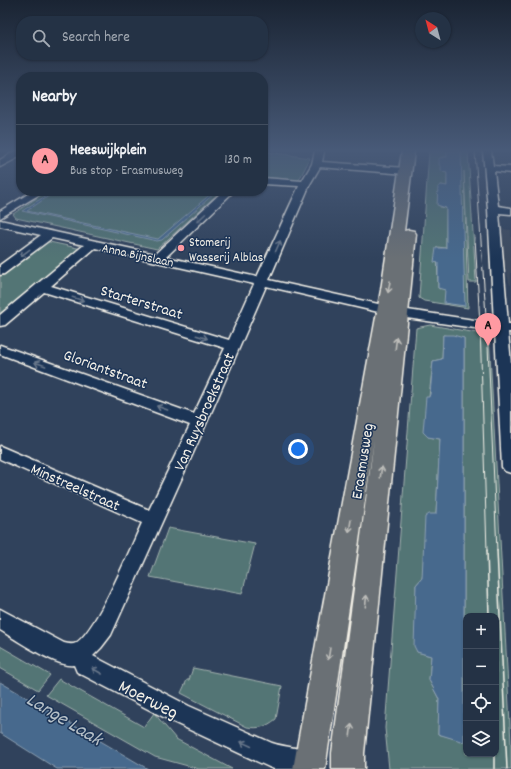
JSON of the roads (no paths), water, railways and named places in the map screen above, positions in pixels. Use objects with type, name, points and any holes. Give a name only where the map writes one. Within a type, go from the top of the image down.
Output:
[{"type":"main road","name":"Erasmusweg","points":[[348,769],[348,753],[389,308],[404,187]]},
{"type":"main road","name":"Erasmusweg","points":[[310,766],[411,187]]},
{"type":"street","name":"Van Ruysbroekstraat","points":[[80,652],[94,641],[103,628],[199,422],[304,187]]},
{"type":"street","points":[[490,187],[506,327],[511,467]]},
{"type":"street","points":[[0,215],[32,196]]},
{"type":"street","points":[[158,258],[224,196]]},
{"type":"street","points":[[493,209],[511,211]]},
{"type":"street","name":"Anna Bijnslaan","points":[[0,223],[334,298],[487,326],[506,327]]},
{"type":"street","points":[[0,271],[50,234]]},
{"type":"street","points":[[0,322],[93,244]]},
{"type":"street","name":"Starterstraat","points":[[41,287],[233,346]]},
{"type":"street","name":"Gloriantstraat","points":[[0,349],[199,422]]},
{"type":"street","name":"Minstreelstraat","points":[[0,452],[153,520]]},
{"type":"street","points":[[0,619],[61,652],[71,655],[80,652]]},
{"type":"street","name":"Moerweg","points":[[80,652],[85,664],[181,714],[269,755],[310,766]]},
{"type":"water","points":[[438,187],[462,187],[465,306],[444,303],[445,290],[438,288],[438,263],[434,262],[436,248],[446,248],[446,208],[437,205]]},
{"type":"water","points":[[45,196],[49,196],[27,211],[158,239],[208,196],[211,196],[162,240],[157,241],[22,211]]},
{"type":"water","points":[[443,335],[453,335],[464,338],[463,742],[438,734],[439,699],[429,680],[431,656],[417,652],[414,646],[416,585],[422,578],[425,517],[429,514],[436,514],[440,439],[428,437],[423,432],[426,397],[429,397],[430,394],[433,361],[442,359]]},
{"type":"water","points":[[0,682],[148,769],[57,769],[0,733]]},
{"type":"tram line","points":[[477,187],[488,346],[497,551]]},
{"type":"tram line","points":[[475,237],[480,325],[487,551]]},
{"type":"tram line","points":[[487,550],[489,613]]},
{"type":"tram line","points":[[497,550],[507,769]]},
{"type":"tram line","points":[[494,757],[494,769]]},
{"type":"place","name":"Stomerij Wasserij Alblas","points":[[181,248]]},
{"type":"place","name":"Heeswijkplein","points":[[488,346]]},
{"type":"water label","name":"Lange Laak","points":[[65,718]]}]
